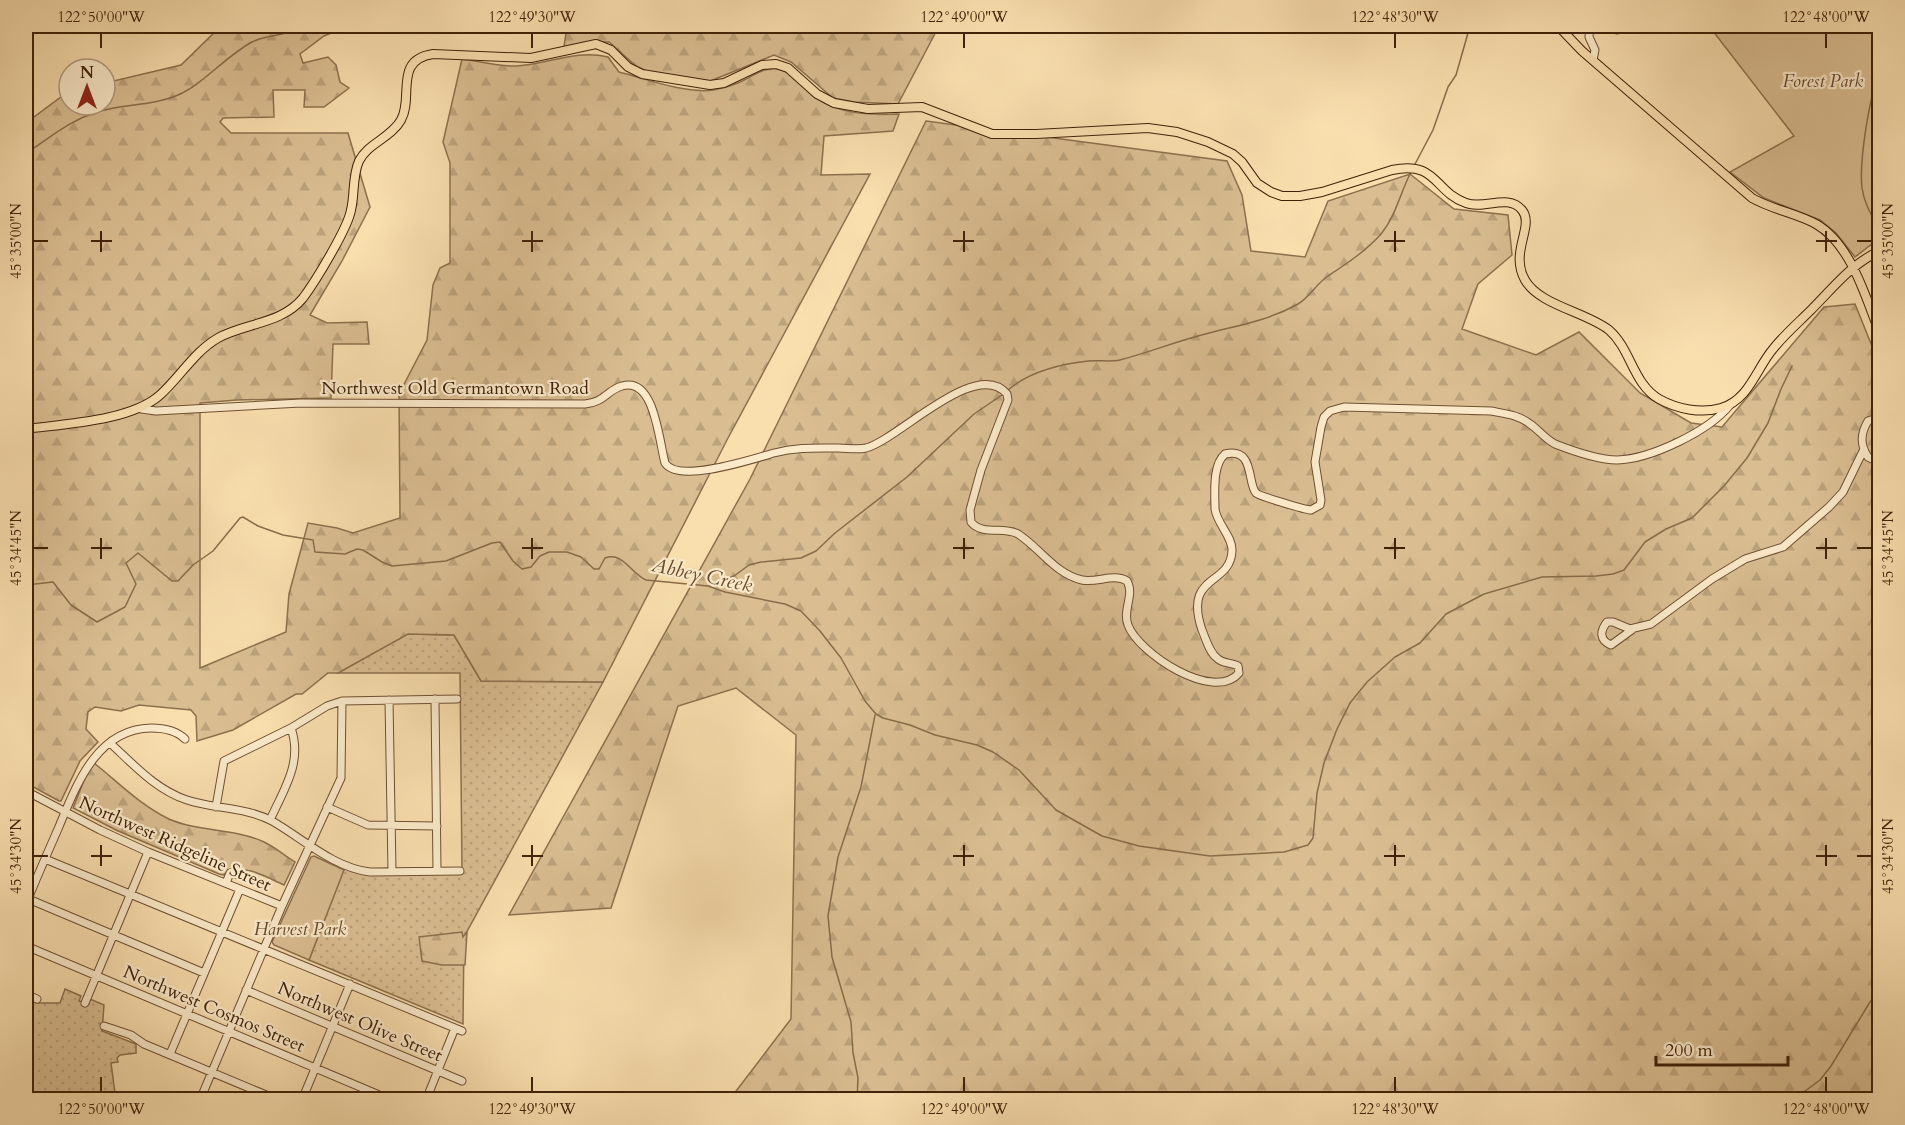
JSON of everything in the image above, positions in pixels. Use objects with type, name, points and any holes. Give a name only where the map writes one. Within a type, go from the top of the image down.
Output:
[{"type":"main road","points":[[1558,26],[1571,41],[1752,198],[1819,226],[1835,243],[1853,269],[1880,334]]},
{"type":"main road","points":[[26,429],[141,409],[162,394],[199,353],[214,341],[229,333],[276,318],[290,310],[301,300],[349,218],[360,160],[370,148],[396,128],[402,119],[406,102],[407,76],[411,68],[418,60],[439,54],[531,58],[596,44],[611,50],[628,67],[638,73],[700,85],[718,85],[762,65],[780,64],[830,102],[868,109],[922,107],[992,134],[1168,129],[1229,151],[1242,162],[1263,188],[1282,196],[1322,192],[1392,170],[1417,168],[1426,172],[1465,203],[1477,206],[1504,202],[1512,203],[1520,208],[1525,214],[1526,223],[1518,256],[1526,283],[1541,296],[1600,324],[1612,333],[1623,347],[1639,378],[1655,396],[1676,406],[1695,410],[1712,410],[1730,405],[1745,392],[1762,363],[1779,342],[1853,269],[1869,256],[1880,251]]},
{"type":"street","points":[[1590,26],[1589,38],[1595,50],[1593,60]]},
{"type":"street","points":[[1604,26],[1617,30]]},
{"type":"street","name":"Northwest Old Germantown Road","points":[[141,409],[156,411],[301,403],[585,404],[601,400],[616,388],[630,385],[642,392],[651,404],[665,462],[674,471],[682,472],[729,466],[790,449],[866,448],[954,393],[973,387],[992,385],[1007,394],[1008,400],[981,470],[970,510],[970,522],[981,528],[1018,534],[1055,566],[1075,578],[1093,581],[1118,578],[1127,580],[1131,590],[1126,620],[1132,633],[1164,664],[1194,678],[1208,681],[1229,680],[1239,674],[1238,666],[1221,661],[1212,653],[1206,642],[1196,604],[1200,593],[1222,571],[1232,553],[1231,543],[1215,509],[1217,468],[1224,454],[1236,454],[1248,464],[1253,487],[1259,495],[1311,510],[1320,505],[1322,500],[1315,462],[1321,427],[1324,417],[1335,408],[1491,411],[1513,415],[1531,424],[1554,443],[1616,460],[1679,442],[1715,420],[1730,405]]},
{"type":"street","points":[[1880,417],[1871,419],[1864,429],[1861,441],[1868,457],[1880,463]]},
{"type":"street","points":[[1633,629],[1651,624],[1712,579],[1745,559],[1774,551],[1786,545],[1829,507],[1842,492],[1864,449]]},
{"type":"street","points":[[435,699],[437,871]]},
{"type":"street","points":[[216,807],[224,761],[291,728],[327,706],[342,701],[457,699]]},
{"type":"street","points":[[389,700],[392,871]]},
{"type":"street","points":[[200,1100],[282,906],[341,778],[342,701]]},
{"type":"street","points":[[185,739],[179,733],[147,728],[122,735],[95,756],[81,775],[26,900],[204,973]]},
{"type":"street","points":[[270,820],[295,761],[295,745],[291,728]]},
{"type":"street","points":[[110,743],[137,770],[174,795],[192,802],[245,812],[270,820],[310,845],[357,869],[460,871]]},
{"type":"street","name":"Northwest Ridgeline Street","points":[[26,791],[148,852],[282,906]]},
{"type":"street","points":[[327,807],[368,825],[437,826]]},
{"type":"street","points":[[84,1003],[148,852]]},
{"type":"street","points":[[45,859],[458,1029],[426,1100]]},
{"type":"street","points":[[226,883],[230,873],[240,874]]},
{"type":"street","points":[[170,1054],[240,888]]},
{"type":"street","name":"Northwest Cosmos Street","points":[[26,946],[391,1100]]},
{"type":"street","points":[[302,1100],[350,984]]},
{"type":"street","name":"Northwest Olive Street","points":[[246,990],[462,1081]]},
{"type":"street","points":[[26,994],[37,999]]},
{"type":"street","points":[[104,1026],[130,1035],[144,1044],[278,1100]]},
{"type":"street","points":[[129,1100],[160,1100]]},
{"type":"green space","points":[[221,26],[348,26],[324,36],[300,54],[303,63],[328,57],[336,65],[340,82],[349,88],[324,107],[304,107],[305,90],[273,90],[274,117],[223,118],[220,122],[231,133],[348,133],[370,207],[310,315],[327,323],[367,322],[369,344],[333,344],[331,398],[200,403],[200,668],[286,632],[289,594],[308,523],[353,533],[400,518],[399,394],[427,340],[433,285],[440,268],[450,263],[450,163],[443,142],[462,59],[517,66],[574,56],[596,55],[608,57],[619,72],[666,85],[702,91],[727,87],[763,70],[774,68],[789,74],[815,97],[834,107],[856,113],[899,114],[893,131],[824,136],[821,175],[870,174],[728,438],[603,682],[481,681],[454,635],[408,634],[338,673],[328,673],[302,694],[296,694],[233,730],[197,741],[196,716],[191,710],[139,705],[121,711],[95,707],[88,712],[86,729],[98,742],[80,761],[61,801],[26,783],[26,123],[57,100],[57,117],[117,117],[117,80],[181,65]]},
{"type":"green space","points":[[567,26],[939,26],[898,104],[854,102],[833,98],[791,62],[774,55],[708,82],[653,74],[636,66],[609,42],[589,42],[564,47]]},
{"type":"green space","name":"Forest Park","points":[[1709,26],[1879,26],[1879,243],[1872,244],[1855,257],[1836,233],[1820,220],[1764,198],[1730,172],[1794,136]]},
{"type":"green space","points":[[926,121],[1227,161],[1242,195],[1251,251],[1305,257],[1328,201],[1410,174],[1454,209],[1508,215],[1512,255],[1478,284],[1462,329],[1536,355],[1579,332],[1640,393],[1691,423],[1722,427],[1824,307],[1855,304],[1880,366],[1879,1099],[730,1099],[791,1019],[796,735],[736,688],[678,706],[611,908],[509,915],[750,479]]},
{"type":"green space","points":[[406,634],[454,635],[481,681],[603,682],[464,937],[463,1024],[309,960],[346,864],[359,870],[462,870],[460,673],[338,673]]},
{"type":"green space","points":[[94,763],[139,800],[169,819],[192,826],[241,834],[272,846],[295,862],[284,885],[246,870],[219,874],[116,830],[73,808],[85,778]]},
{"type":"green space","name":"Harvest Park","points":[[314,856],[344,870],[309,960],[274,945],[272,942],[311,857]]},
{"type":"green space","points":[[462,932],[463,937],[467,932],[465,965],[442,965],[422,961],[419,937]]},
{"type":"green space","points":[[65,989],[81,996],[79,1001],[89,1003],[90,999],[104,1005],[102,1031],[136,1044],[136,1053],[120,1055],[117,1058],[118,1062],[111,1063],[115,1093],[96,1099],[26,1099],[26,999],[36,1003],[60,1003]]},
{"type":"waterway","points":[[26,153],[68,125],[97,112],[168,99],[178,95],[252,42],[294,30],[299,26]]},
{"type":"waterway","points":[[1414,166],[1433,130],[1448,87],[1456,75],[1470,26]]},
{"type":"waterway","points":[[1878,226],[1866,203],[1861,177],[1863,146],[1869,112],[1880,73]]},
{"type":"waterway","points":[[1008,390],[1026,378],[1056,367],[1078,362],[1120,360],[1262,319],[1298,304],[1324,279],[1362,252],[1381,234],[1394,212],[1411,172]]},
{"type":"waterway","points":[[26,585],[53,582],[71,605],[97,622],[125,607],[136,584],[126,563],[138,553],[172,581],[178,581],[193,565],[213,551],[243,517],[258,526],[283,535],[313,540],[315,552],[345,554],[357,549],[363,550],[392,566],[446,561],[500,542],[513,561],[522,569],[531,567],[540,556],[549,552],[567,552],[581,557],[594,569],[599,569],[605,558],[617,558],[646,580],[708,586],[725,592],[785,604],[801,611],[841,658],[865,701],[876,714],[993,752],[1019,770],[1056,810],[1102,836],[1139,846],[1210,856],[1284,852],[1308,845],[1313,838],[1317,793],[1324,763],[1350,703],[1367,682],[1395,657],[1420,643],[1446,614],[1484,594],[1542,577],[1596,576],[1624,570],[1645,542],[1666,529],[1692,518],[1724,486],[1747,458],[1768,423],[1792,366]]},
{"type":"waterway","points":[[709,586],[734,576],[749,565],[801,558],[816,551],[835,533],[907,477],[974,414],[1002,395]]},
{"type":"waterway","name":"Abbey Creek","points":[[857,1100],[858,1078],[853,1053],[851,1022],[832,957],[828,916],[838,857],[861,787],[875,715]]},
{"type":"waterway","name":"Abbey Creek","points":[[1793,1100],[1820,1080],[1831,1066],[1880,989]]}]
